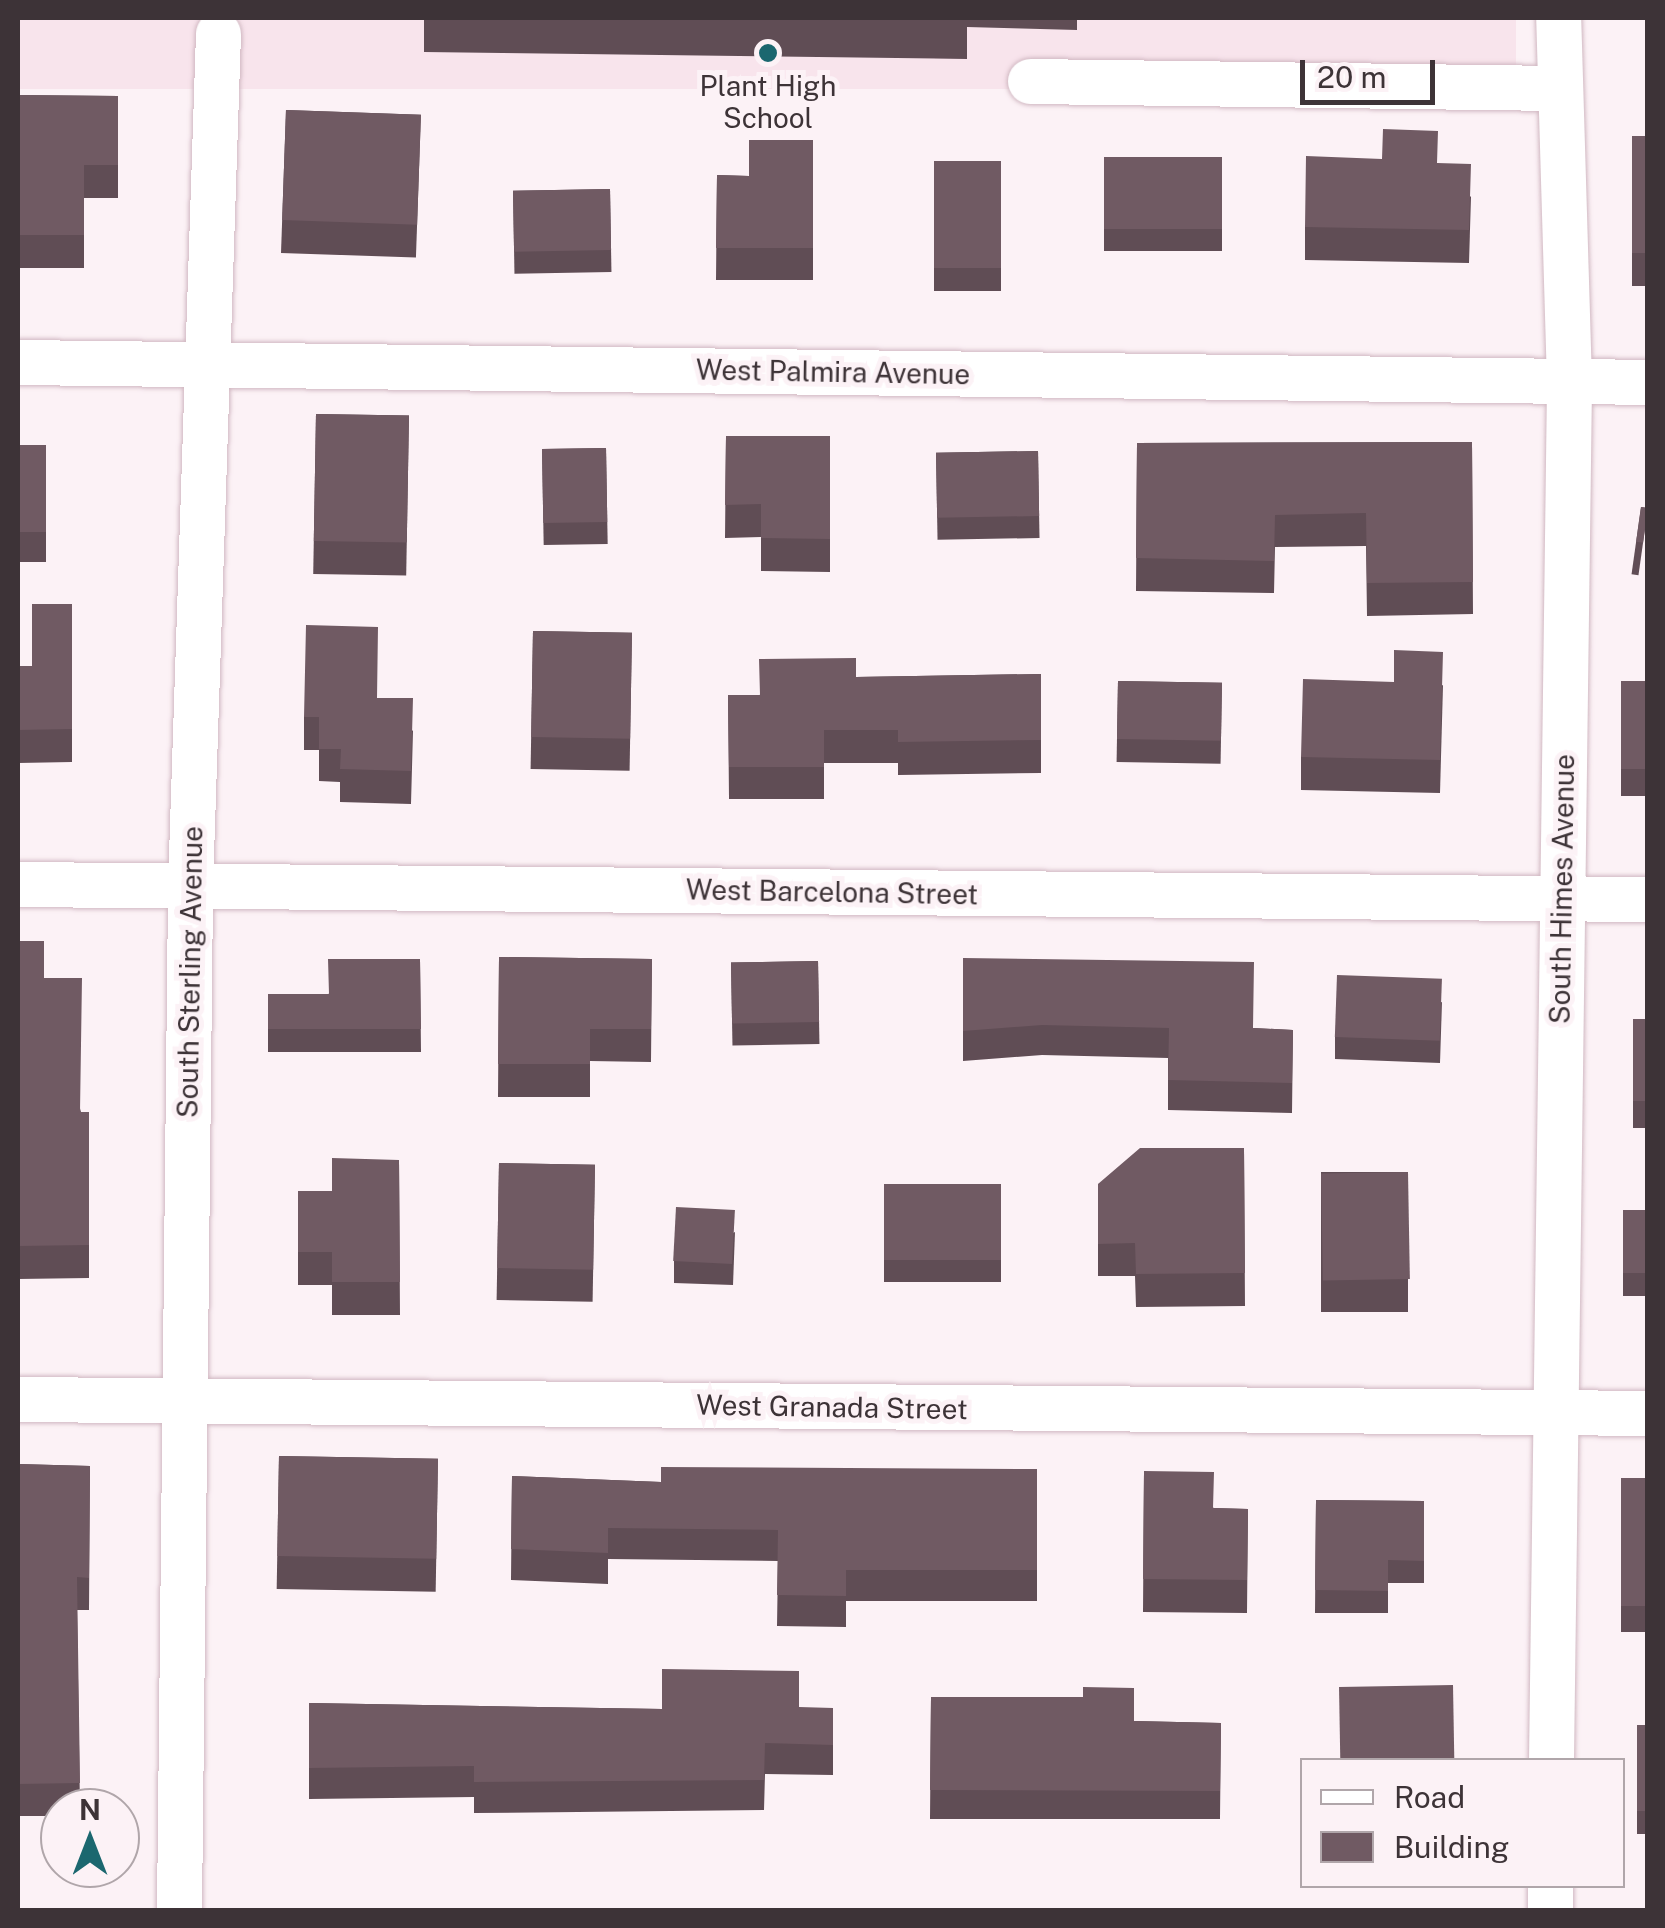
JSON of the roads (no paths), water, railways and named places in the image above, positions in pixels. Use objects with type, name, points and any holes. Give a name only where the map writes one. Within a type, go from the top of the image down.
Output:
[{"type":"street","name":"South Himes Avenue","points":[[1552,1758],[1569,382],[1558,18]]},
{"type":"street","name":"South Sterling Avenue","points":[[179,1910],[190,886],[218,33]]},
{"type":"street","points":[[1030,81],[1560,88]]},
{"type":"street","name":"West Palmira Avenue","points":[[18,362],[1648,382]]},
{"type":"street","name":"West Barcelona Street","points":[[18,884],[1648,899]]},
{"type":"street","name":"West Granada Street","points":[[18,1399],[1648,1413]]},
{"type":"place","name":"Plant High School","points":[[768,53]]}]
